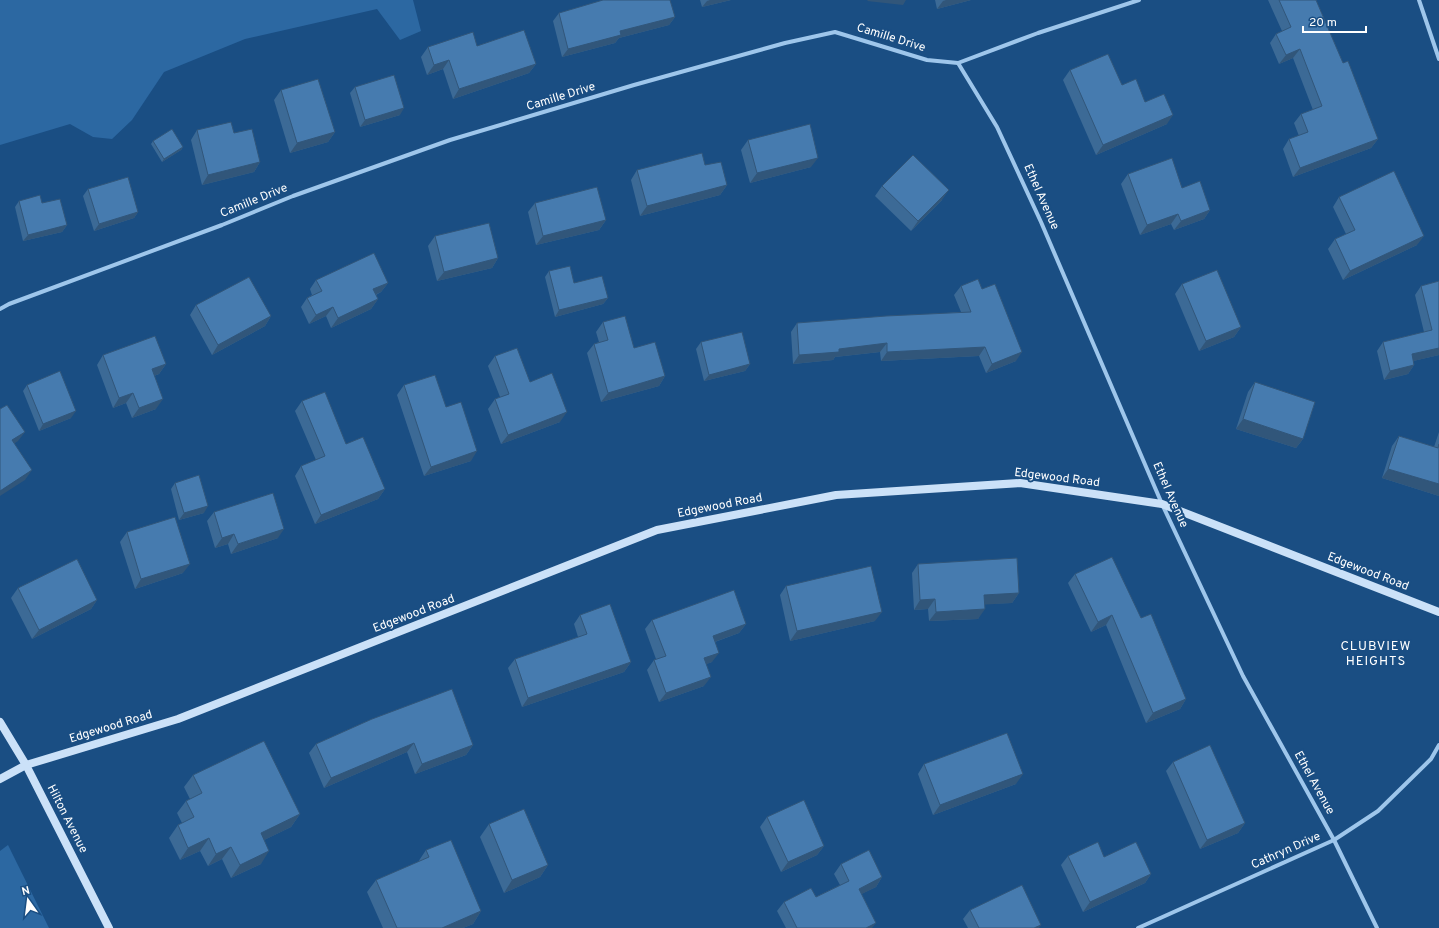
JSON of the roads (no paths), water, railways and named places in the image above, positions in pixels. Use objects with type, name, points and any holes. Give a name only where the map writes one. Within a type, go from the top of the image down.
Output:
[{"type":"street","name":"Camille Drive","points":[[0,310],[9,304],[222,225],[292,196],[450,140],[634,85],[785,43],[835,32],[927,60],[958,63],[1038,33],[1139,0]]},
{"type":"street","points":[[1419,0],[1439,60]]},
{"type":"street","name":"Ethel Avenue","points":[[958,63],[997,127],[1041,222],[1162,504],[1243,676],[1334,840],[1377,928]]},
{"type":"street","name":"Edgewood Road","points":[[0,779],[26,766],[178,719],[657,530],[836,495],[1020,483],[1162,504],[1439,612]]},
{"type":"street","name":"Hilton Avenue","points":[[0,722],[26,766],[109,928]]},
{"type":"street","name":"Cathryn Drive","points":[[1138,928],[1334,840],[1378,811],[1431,759],[1439,745]]},
{"type":"district","name":"CLUBVIEW HEIGHTS","points":[[1376,654]]}]
